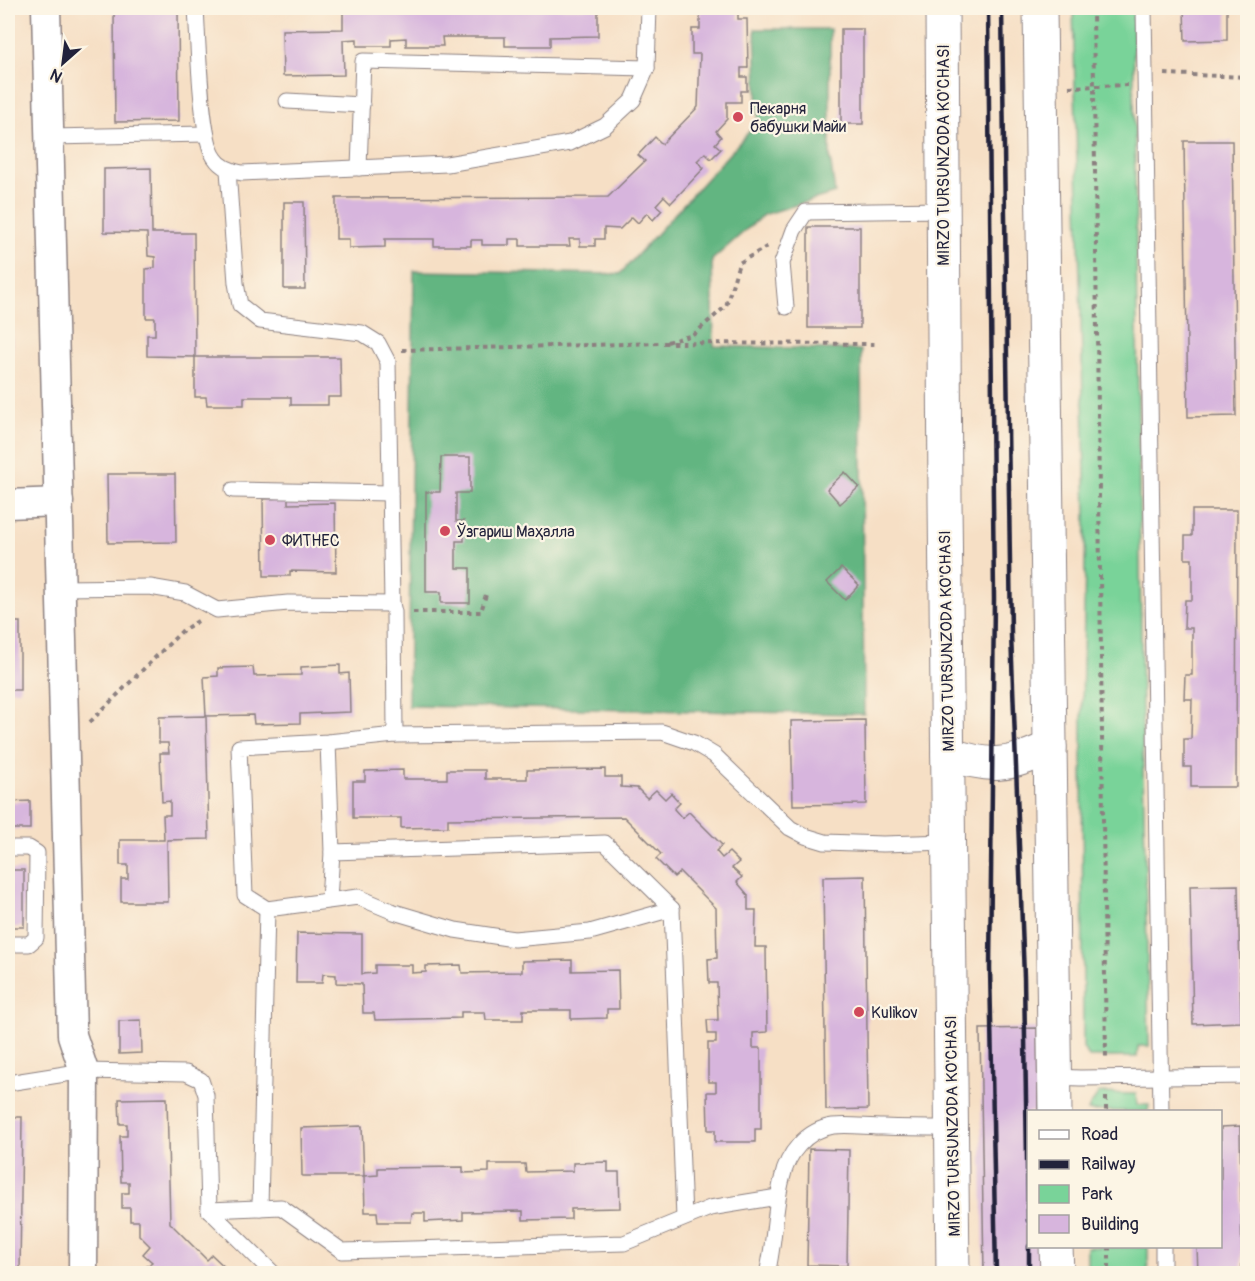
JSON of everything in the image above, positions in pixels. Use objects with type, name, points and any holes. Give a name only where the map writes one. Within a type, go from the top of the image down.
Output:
[{"type":"main road","name":"MIRZO TURSUNZODA KO'CHASI","points":[[942,8],[953,1274]]},
{"type":"main road","points":[[1040,8],[1055,1110]]},
{"type":"main road","points":[[948,754],[973,762],[1000,764],[1028,757],[1050,747]]},
{"type":"main road","points":[[1056,1248],[1057,1274]]},
{"type":"street","points":[[46,8],[72,1035],[84,1071],[82,1274]]},
{"type":"street","points":[[8,504],[59,502]]},
{"type":"lane","points":[[196,8],[206,134],[214,158],[228,170],[242,173],[447,164],[570,143],[605,126],[633,100],[647,68],[649,8]]},
{"type":"lane","points":[[1144,8],[1161,1110]]},
{"type":"lane","points":[[359,168],[363,61],[647,68]]},
{"type":"lane","points":[[287,101],[362,105]]},
{"type":"lane","points":[[50,137],[206,134]]},
{"type":"lane","points":[[228,170],[236,283],[240,305],[260,321],[362,333],[378,343],[388,362],[395,735]]},
{"type":"lane","points":[[786,307],[782,263],[794,230],[806,212],[943,210]]},
{"type":"lane","points":[[233,490],[390,492]]},
{"type":"lane","points":[[61,588],[150,587],[185,592],[217,610],[288,603],[393,608]]},
{"type":"lane","points":[[672,909],[590,932],[514,939],[455,930],[394,912],[358,897],[267,909],[245,895],[239,747],[328,742],[395,735],[662,732],[694,743],[714,755],[790,828],[805,836],[825,842],[883,844],[949,842]]},
{"type":"lane","points":[[328,742],[332,852],[328,900]]},
{"type":"lane","points":[[332,852],[605,843],[672,909],[684,1218]]},
{"type":"lane","points":[[8,848],[28,848],[37,853],[36,938],[29,944],[8,944]]},
{"type":"lane","points":[[260,1208],[267,909]]},
{"type":"lane","points":[[8,1083],[84,1071],[186,1073],[201,1080],[206,1095],[208,1210],[274,1274]]},
{"type":"lane","points":[[1054,1077],[1248,1076]]},
{"type":"lane","points":[[767,1274],[773,1251],[778,1197],[785,1168],[790,1156],[803,1140],[832,1126],[952,1128]]},
{"type":"lane","points":[[208,1210],[281,1207],[342,1251],[624,1243],[710,1208],[778,1197]]},
{"type":"lane","points":[[1162,1248],[1163,1274]]},
{"type":"path","points":[[1093,8],[1106,1110]]},
{"type":"path","points":[[663,343],[693,334],[726,306],[739,263],[794,230]]},
{"type":"path","points":[[382,350],[663,343],[875,344]]},
{"type":"path","points":[[393,608],[481,612],[487,591]]},
{"type":"path","points":[[65,747],[183,630],[217,610]]},
{"type":"path","points":[[1109,1248],[1109,1274]]},
{"type":"green space","points":[[1073,8],[1133,8],[1142,719],[1149,1046],[1138,1046],[1137,1057],[1089,1057],[1083,1048],[1082,709],[1086,516]]},
{"type":"green space","points":[[755,29],[830,29],[830,157],[835,193],[763,215],[712,260],[714,346],[861,350],[864,714],[408,706],[414,271],[620,274],[758,122]]},
{"type":"green space","points":[[1099,1093],[1136,1094],[1137,1105],[1149,1105],[1148,1110],[1088,1110]]},
{"type":"green space","points":[[1087,1248],[1148,1248],[1148,1273],[1087,1273]]},
{"type":"building","points":[[343,8],[598,8],[598,36],[550,37],[550,46],[505,46],[505,37],[442,37],[443,46],[406,46],[406,38],[391,39],[391,46],[357,46],[357,39],[343,40],[344,75],[283,76],[282,30],[343,29]]},
{"type":"building","points":[[700,8],[738,8],[738,19],[747,19],[748,68],[741,68],[741,77],[747,77],[747,91],[741,91],[741,102],[727,102],[727,119],[716,131],[721,137],[715,144],[721,149],[711,159],[705,153],[697,161],[704,168],[671,203],[664,196],[656,205],[662,210],[653,220],[647,213],[638,223],[632,217],[620,229],[604,228],[604,239],[595,239],[595,246],[580,246],[580,239],[569,239],[570,246],[520,246],[520,239],[509,239],[509,245],[482,245],[482,240],[471,240],[471,246],[434,246],[434,239],[385,239],[385,247],[349,248],[349,239],[336,239],[336,198],[608,197],[645,161],[638,155],[655,137],[662,144],[698,107],[700,54],[692,54],[692,29],[700,29]]},
{"type":"building","points":[[1184,8],[1227,8],[1227,40],[1185,41]]},
{"type":"building","points":[[178,9],[179,121],[115,122],[114,10]]},
{"type":"building","points":[[841,29],[863,29],[863,124],[841,124]]},
{"type":"building","points":[[1184,141],[1232,141],[1236,416],[1188,417]]},
{"type":"building","points":[[151,168],[152,233],[194,233],[195,357],[147,356],[147,335],[155,335],[155,318],[146,318],[146,269],[155,268],[155,257],[148,256],[147,233],[104,232],[104,169]]},
{"type":"building","points":[[8,186],[10,186],[12,354],[8,354]]},
{"type":"building","points":[[284,202],[304,202],[305,289],[284,289]]},
{"type":"building","points":[[808,227],[860,227],[860,328],[808,328]]},
{"type":"building","points":[[195,357],[340,357],[341,397],[328,397],[328,405],[291,405],[291,397],[244,397],[244,405],[207,405],[206,397],[195,397]]},
{"type":"building","name":"Ўзгариш Маҳалла","points":[[441,457],[470,457],[470,493],[456,493],[456,521],[464,521],[464,541],[456,541],[456,568],[470,568],[470,603],[441,603],[441,592],[426,592],[426,492],[440,492]]},
{"type":"building","points":[[845,472],[859,487],[840,504],[827,489]]},
{"type":"building","points":[[107,474],[175,474],[176,542],[108,543]]},
{"type":"building","points":[[288,498],[288,504],[335,503],[336,572],[290,571],[290,576],[264,576],[263,499]]},
{"type":"building","points":[[1192,510],[1237,510],[1236,787],[1191,787],[1191,767],[1184,767],[1184,739],[1191,739],[1192,699],[1184,699],[1185,675],[1192,675],[1192,628],[1184,628],[1185,600],[1192,600],[1192,559],[1185,559],[1185,536],[1192,536]]},
{"type":"building","points":[[841,568],[859,585],[845,600],[827,582]]},
{"type":"building","points":[[8,622],[20,622],[20,690],[8,690]]},
{"type":"building","points":[[340,665],[340,674],[349,673],[350,712],[300,714],[300,723],[254,724],[253,715],[206,716],[204,677],[218,676],[218,668],[253,667],[254,676],[301,675],[301,667]]},
{"type":"building","points":[[206,716],[209,839],[167,840],[168,902],[121,902],[121,879],[128,879],[128,865],[120,865],[120,840],[164,840],[163,815],[170,815],[170,801],[162,802],[160,753],[169,753],[168,743],[159,743],[159,717]]},
{"type":"building","points":[[865,720],[866,804],[793,805],[791,721]]},
{"type":"building","points":[[605,769],[605,777],[621,777],[621,787],[637,788],[647,798],[656,790],[665,799],[671,793],[680,803],[674,809],[682,818],[689,812],[722,845],[716,851],[722,858],[729,852],[739,862],[732,868],[742,877],[737,882],[748,895],[748,910],[756,910],[755,947],[766,947],[767,1032],[753,1033],[753,1048],[761,1048],[761,1129],[755,1129],[755,1142],[715,1142],[715,1130],[708,1130],[707,1092],[716,1092],[716,1082],[708,1082],[708,1043],[716,1043],[716,1034],[708,1034],[707,1020],[718,1020],[717,983],[709,983],[708,959],[717,958],[716,908],[680,872],[674,877],[656,859],[661,854],[624,817],[448,819],[448,827],[401,828],[401,818],[353,818],[353,781],[365,781],[365,771],[403,770],[403,779],[447,779],[447,770],[485,770],[485,779],[527,779],[527,770]]},
{"type":"building","points":[[30,801],[30,829],[8,829],[8,802]]},
{"type":"building","points":[[8,870],[24,870],[24,927],[8,927]]},
{"type":"building","points":[[865,876],[868,1109],[826,1110],[823,877]]},
{"type":"building","points":[[1238,885],[1241,1022],[1193,1024],[1190,886]]},
{"type":"building","points":[[297,933],[362,934],[362,974],[375,973],[375,965],[412,965],[412,973],[426,972],[426,966],[461,965],[462,973],[522,972],[522,961],[572,960],[572,971],[618,970],[619,1009],[607,1009],[607,1018],[571,1019],[571,1010],[523,1010],[523,1020],[486,1020],[485,1012],[461,1012],[461,1018],[375,1020],[374,1013],[363,1013],[362,984],[336,983],[336,975],[323,974],[322,983],[296,983]]},
{"type":"building","points":[[141,1020],[142,1053],[119,1054],[119,1021]]},
{"type":"building","points":[[1037,1028],[1038,1110],[1027,1110],[1027,1248],[1041,1248],[1041,1274],[984,1274],[980,1029]]},
{"type":"building","points":[[167,1098],[170,1223],[207,1260],[212,1255],[230,1272],[228,1274],[154,1274],[147,1266],[152,1262],[143,1254],[150,1246],[139,1235],[139,1221],[130,1221],[130,1208],[122,1208],[122,1193],[129,1193],[129,1182],[121,1182],[120,1136],[127,1136],[127,1124],[120,1124],[119,1099]]},
{"type":"building","points":[[8,1117],[22,1117],[20,1274],[8,1274]]},
{"type":"building","points":[[362,1126],[364,1176],[302,1176],[301,1128]]},
{"type":"building","points":[[1240,1126],[1242,1274],[1198,1274],[1197,1248],[1222,1248],[1222,1127]]},
{"type":"building","points":[[809,1149],[849,1150],[847,1266],[807,1265]]},
{"type":"building","points":[[608,1162],[608,1172],[619,1172],[620,1208],[571,1209],[571,1219],[523,1220],[523,1211],[463,1212],[463,1220],[425,1222],[425,1213],[412,1213],[411,1222],[378,1222],[377,1212],[365,1212],[364,1176],[378,1175],[378,1168],[463,1167],[463,1173],[489,1172],[489,1164],[525,1164],[526,1172],[573,1171],[573,1163]]},
{"type":"railway","points":[[988,8],[994,599],[990,968],[996,1274]]},
{"type":"railway","points":[[1002,8],[1011,634],[1024,977],[1027,1160]]},
{"type":"railway","points":[[1029,1248],[1029,1274]]},
{"type":"place","name":"Пекарня бабушки Майи","points":[[738,117]]},
{"type":"place","name":"Ўзгариш Маҳалла","points":[[445,531]]},
{"type":"place","name":"ФИТНЕС","points":[[270,540]]},
{"type":"place","name":"Kulikov","points":[[859,1012]]}]
